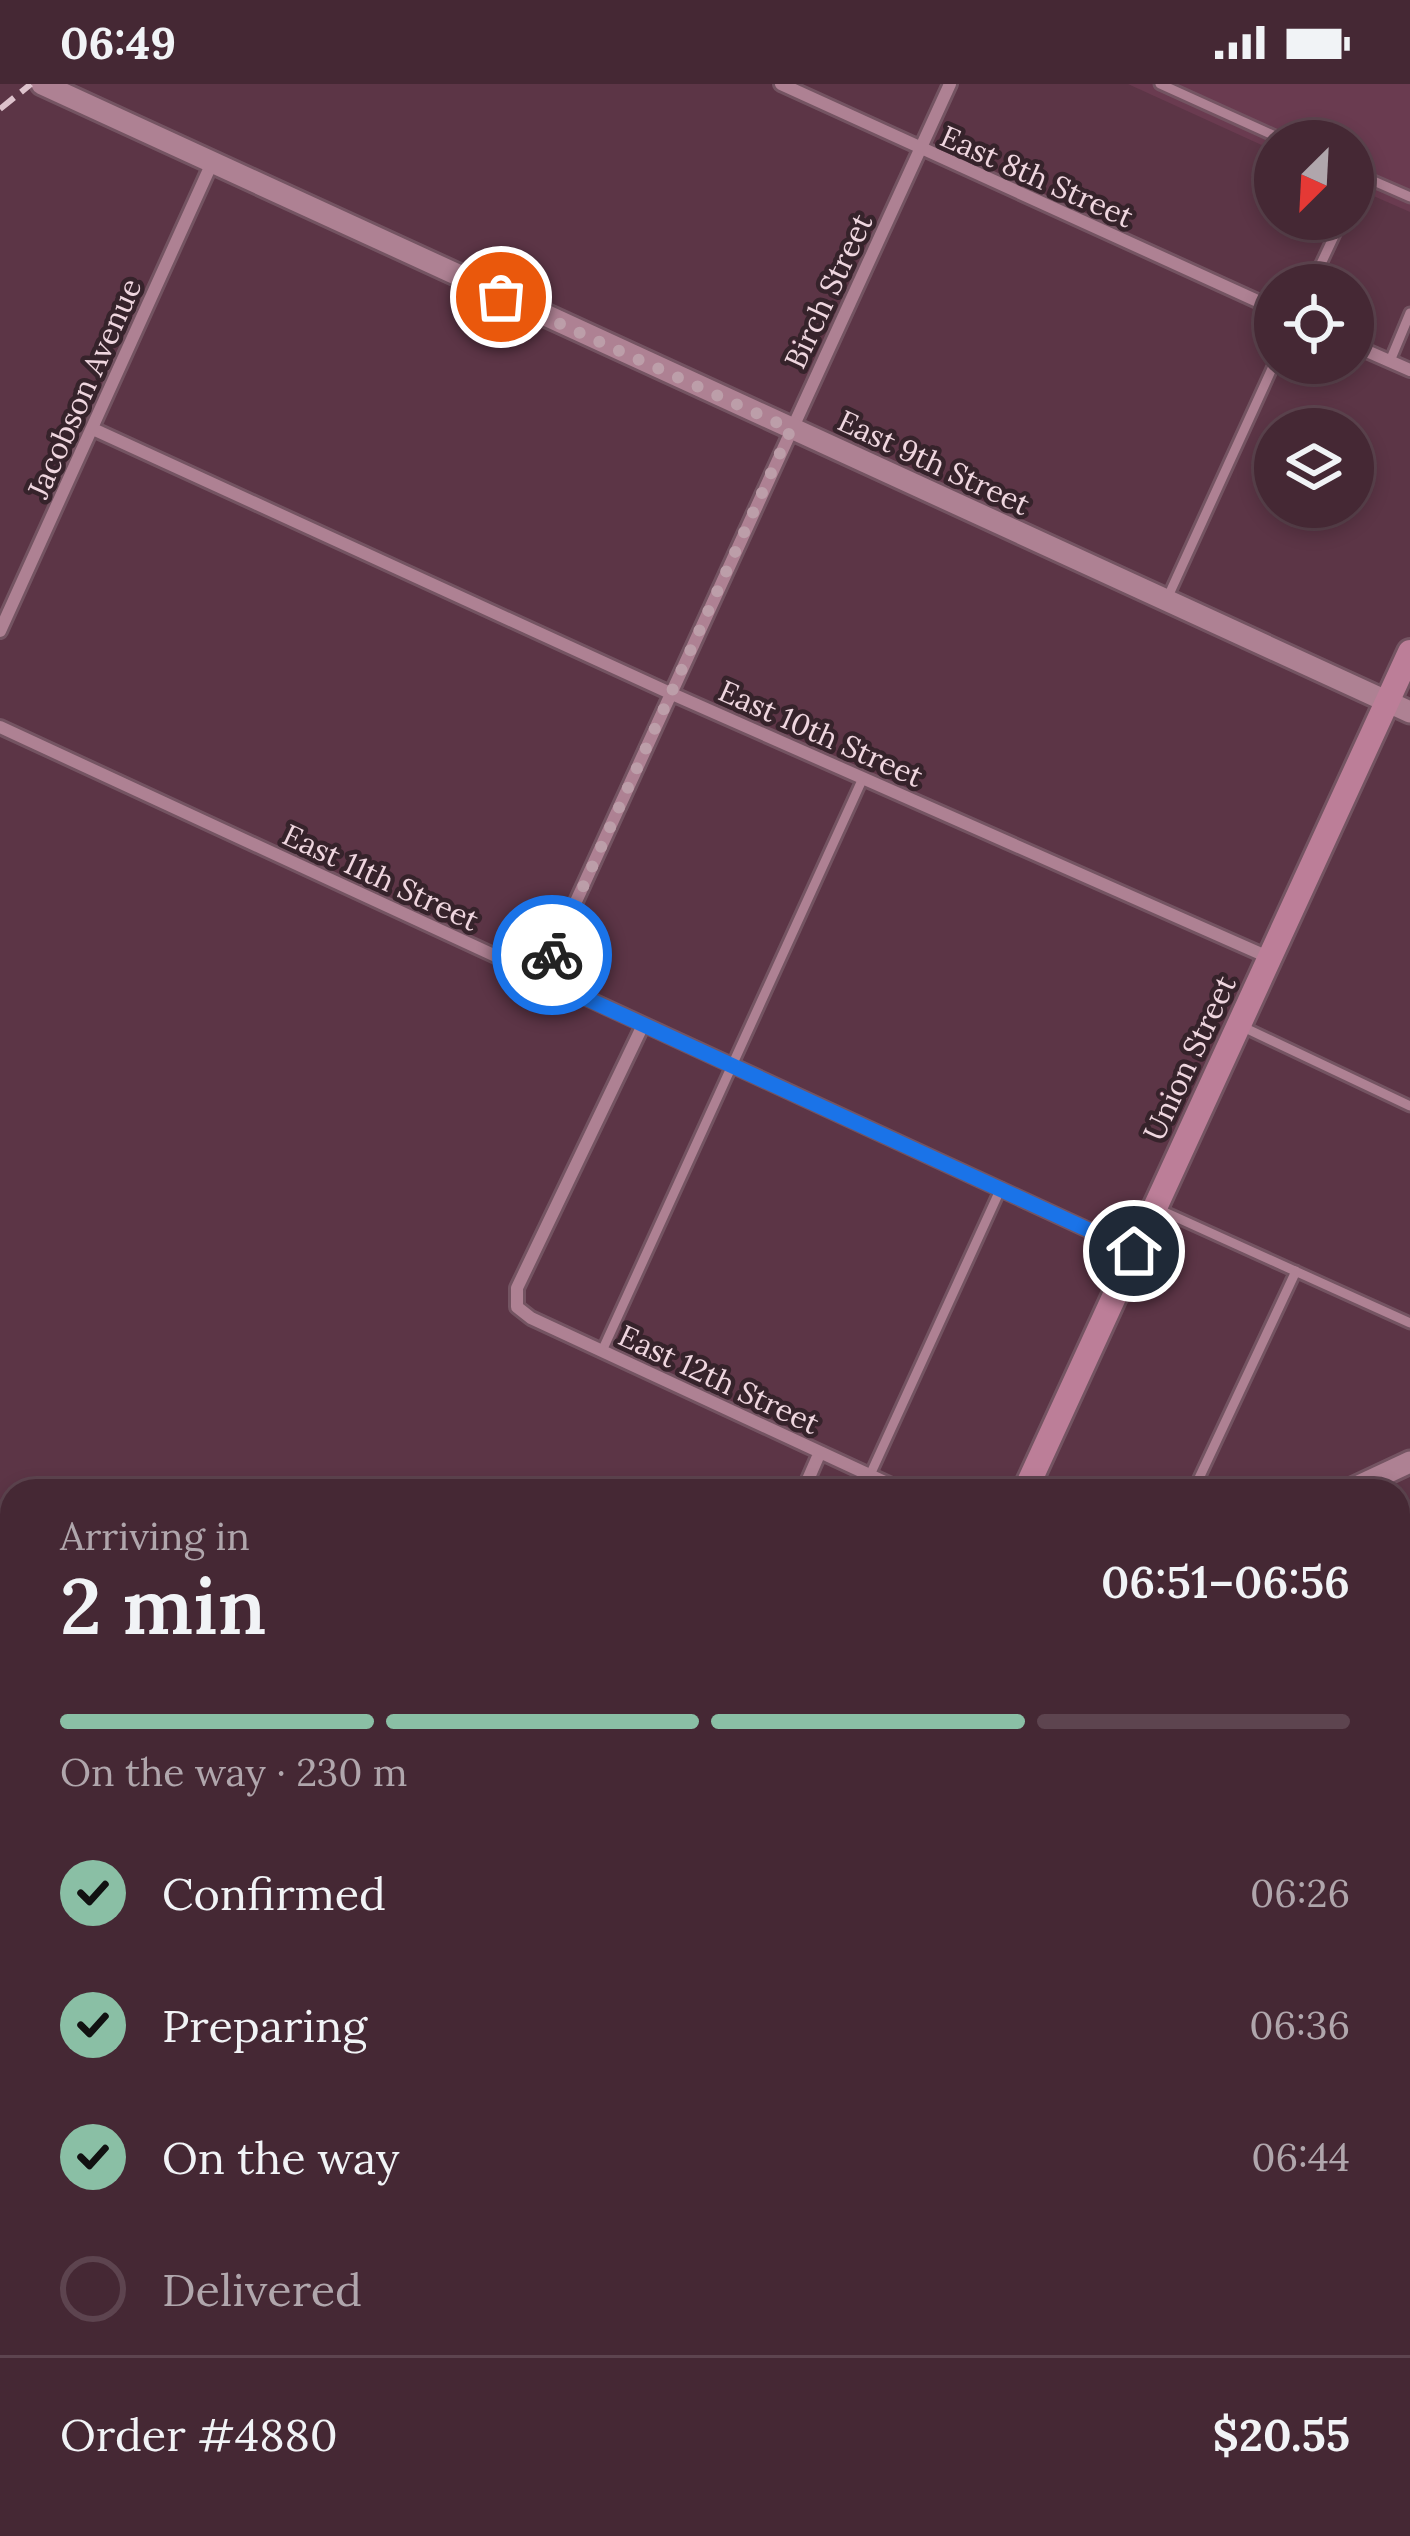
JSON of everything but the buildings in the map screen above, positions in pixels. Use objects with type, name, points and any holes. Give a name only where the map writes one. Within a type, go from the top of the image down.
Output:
[{"type":"main road","name":"Union Street","points":[[1030,1479],[1268,957],[1398,707],[1410,652]]},
{"type":"street","name":"East 9th Street","points":[[41,84],[1398,707]]},
{"type":"street","name":"East 8th Street","points":[[781,84],[1254,300]]},
{"type":"street","name":"Birch Street","points":[[542,978],[950,84]]},
{"type":"street","name":"Jacobson Avenue","points":[[0,631],[211,165]]},
{"type":"street","points":[[1374,354],[1410,370]]},
{"type":"street","name":"East 10th Street","points":[[93,429],[670,693],[1268,957]]},
{"type":"street","name":"East 11th Street","points":[[0,727],[1134,1251]]},
{"type":"street","name":"East 12th Street","points":[[643,1025],[517,1288],[518,1307],[531,1318],[878,1479]]},
{"type":"street","points":[[808,1479],[820,1452]]},
{"type":"street","points":[[1374,1479],[1410,1462]]},
{"type":"lane","points":[[1160,84],[1254,127]]},
{"type":"lane","points":[[1374,181],[1410,197]]},
{"type":"lane","points":[[1390,361],[1410,314]]},
{"type":"lane","points":[[1166,601],[1265,384]]},
{"type":"lane","points":[[602,1351],[863,778]]},
{"type":"lane","points":[[1237,1024],[1410,1106]]},
{"type":"lane","points":[[870,1475],[1000,1188]]},
{"type":"lane","points":[[1154,1207],[1410,1324]]},
{"type":"lane","points":[[1199,1479],[1296,1271]]},
{"type":"shaded area","points":[[1128,84],[1410,84],[1410,212],[1374,196],[1374,120],[1254,120],[1254,141]]},
{"type":"railway","points":[[0,109],[31,84]]},
{"type":"way so far","points":[[501,297],[791,429],[552,955]]},
{"type":"route","points":[[552,955],[542,978],[1134,1251]]}]
